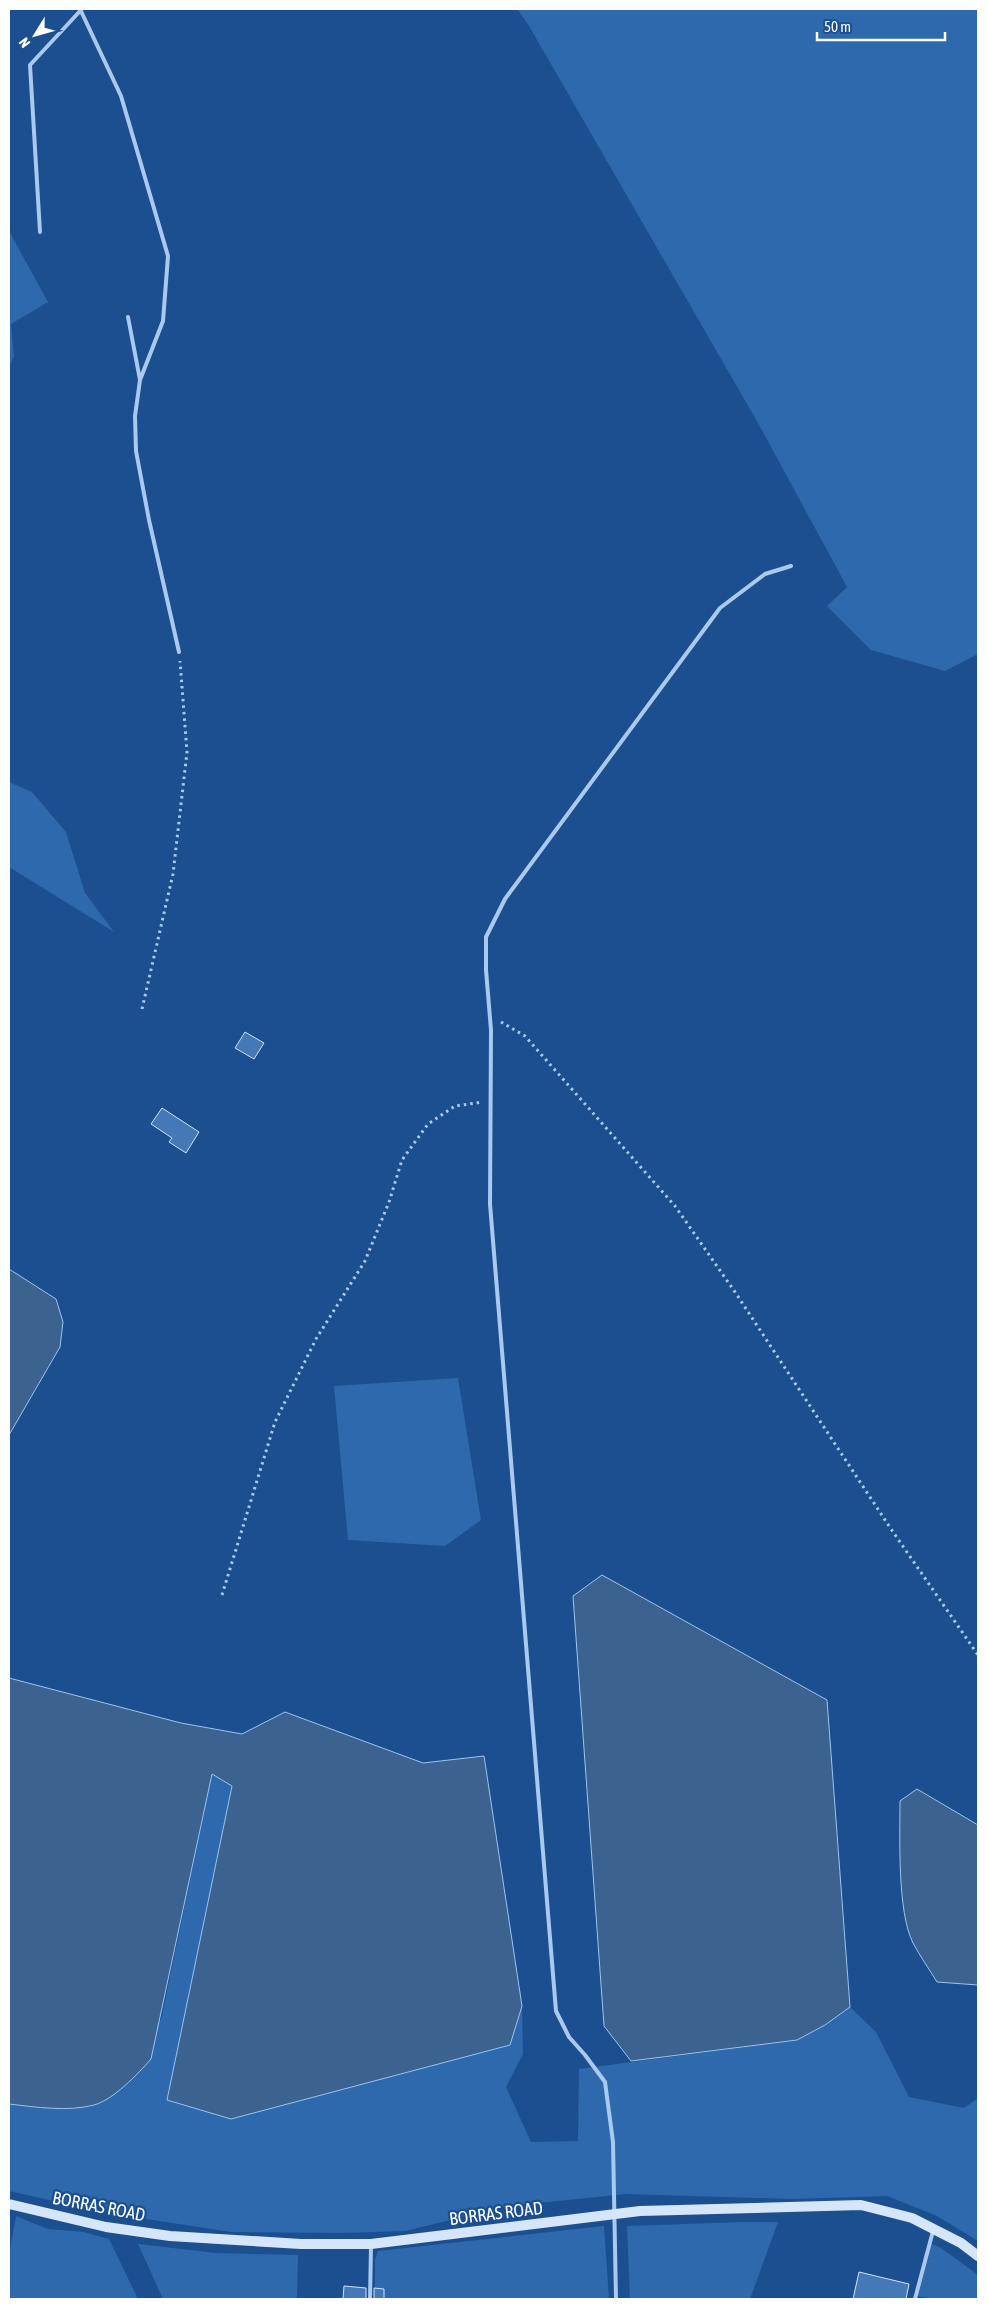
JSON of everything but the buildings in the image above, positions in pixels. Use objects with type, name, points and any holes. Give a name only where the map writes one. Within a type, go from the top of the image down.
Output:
[{"type":"street","name":"BORRAS ROAD","points":[[9,2204],[106,2227],[170,2236],[301,2244],[371,2244],[640,2211],[861,2205],[912,2218],[961,2243],[978,2256]]},
{"type":"lane","points":[[40,232],[30,65],[80,9],[121,96],[168,256],[163,321],[140,380],[135,416],[136,451],[148,520],[179,652]]},
{"type":"lane","points":[[128,317],[140,380]]},
{"type":"lane","points":[[616,2299],[613,2142],[605,2082],[569,2037],[556,2011],[490,1204],[490,1016],[486,937],[505,899],[720,608],[765,574],[791,566]]},
{"type":"lane","points":[[914,2299],[934,2228]]},
{"type":"lane","points":[[370,2299],[371,2244]]},
{"type":"path","points":[[142,1009],[173,874],[187,752],[179,652]]},
{"type":"path","points":[[490,1016],[525,1036],[675,1206],[735,1292],[978,1655]]},
{"type":"path","points":[[222,1595],[275,1422],[316,1339],[364,1262],[390,1202],[402,1160],[428,1124],[455,1106],[490,1100]]},
{"type":"shaded area","points":[[517,9],[978,9],[978,654],[945,671],[871,650],[827,606],[847,587],[758,423],[529,26]]},
{"type":"shaded area","points":[[9,231],[48,302],[11,324],[14,356],[9,368]]},
{"type":"shaded area","points":[[9,782],[32,792],[66,832],[85,893],[114,932],[9,867]]},
{"type":"shaded area","points":[[9,1269],[56,1299],[63,1322],[60,1347],[9,1435]]},
{"type":"shaded area","points":[[458,1378],[481,1520],[445,1546],[348,1540],[334,1386]]},
{"type":"shaded area","points":[[602,1575],[827,1700],[850,2007],[825,2025],[797,2040],[631,2061],[604,2026],[573,1596]]},
{"type":"shaded area","points":[[9,1678],[181,1723],[242,1734],[285,1712],[423,1763],[484,1756],[522,2006],[510,2045],[231,2119],[167,2100],[232,1786],[212,1774],[151,2059],[117,2092],[94,2105],[63,2109],[9,2104]]},
{"type":"shaded area","points":[[212,1774],[232,1786],[167,2100],[231,2119],[510,2045],[522,2006],[523,2054],[506,2087],[531,2142],[578,2141],[579,2069],[797,2040],[825,2025],[850,2007],[876,2032],[909,2097],[964,2108],[978,2098],[978,2241],[937,2216],[887,2196],[792,2199],[626,2194],[509,2206],[405,2231],[342,2233],[231,2232],[107,2213],[9,2191],[9,2104],[50,2108],[161,2020]]},
{"type":"shaded area","points":[[917,1789],[978,1825],[978,1985],[937,1982],[913,1943],[908,1929],[902,1894],[900,1801]]},
{"type":"shaded area","points":[[16,2216],[48,2229],[84,2232],[109,2239],[138,2299],[9,2299],[9,2254]]},
{"type":"shaded area","points":[[778,2222],[750,2299],[630,2299],[627,2226]]},
{"type":"shaded area","points":[[604,2226],[609,2299],[375,2299],[375,2260],[378,2251]]},
{"type":"shaded area","points":[[138,2244],[216,2253],[298,2255],[297,2299],[163,2299]]},
{"type":"shaded area","points":[[932,2244],[941,2248],[978,2275],[978,2299],[931,2299],[918,2296]]}]
